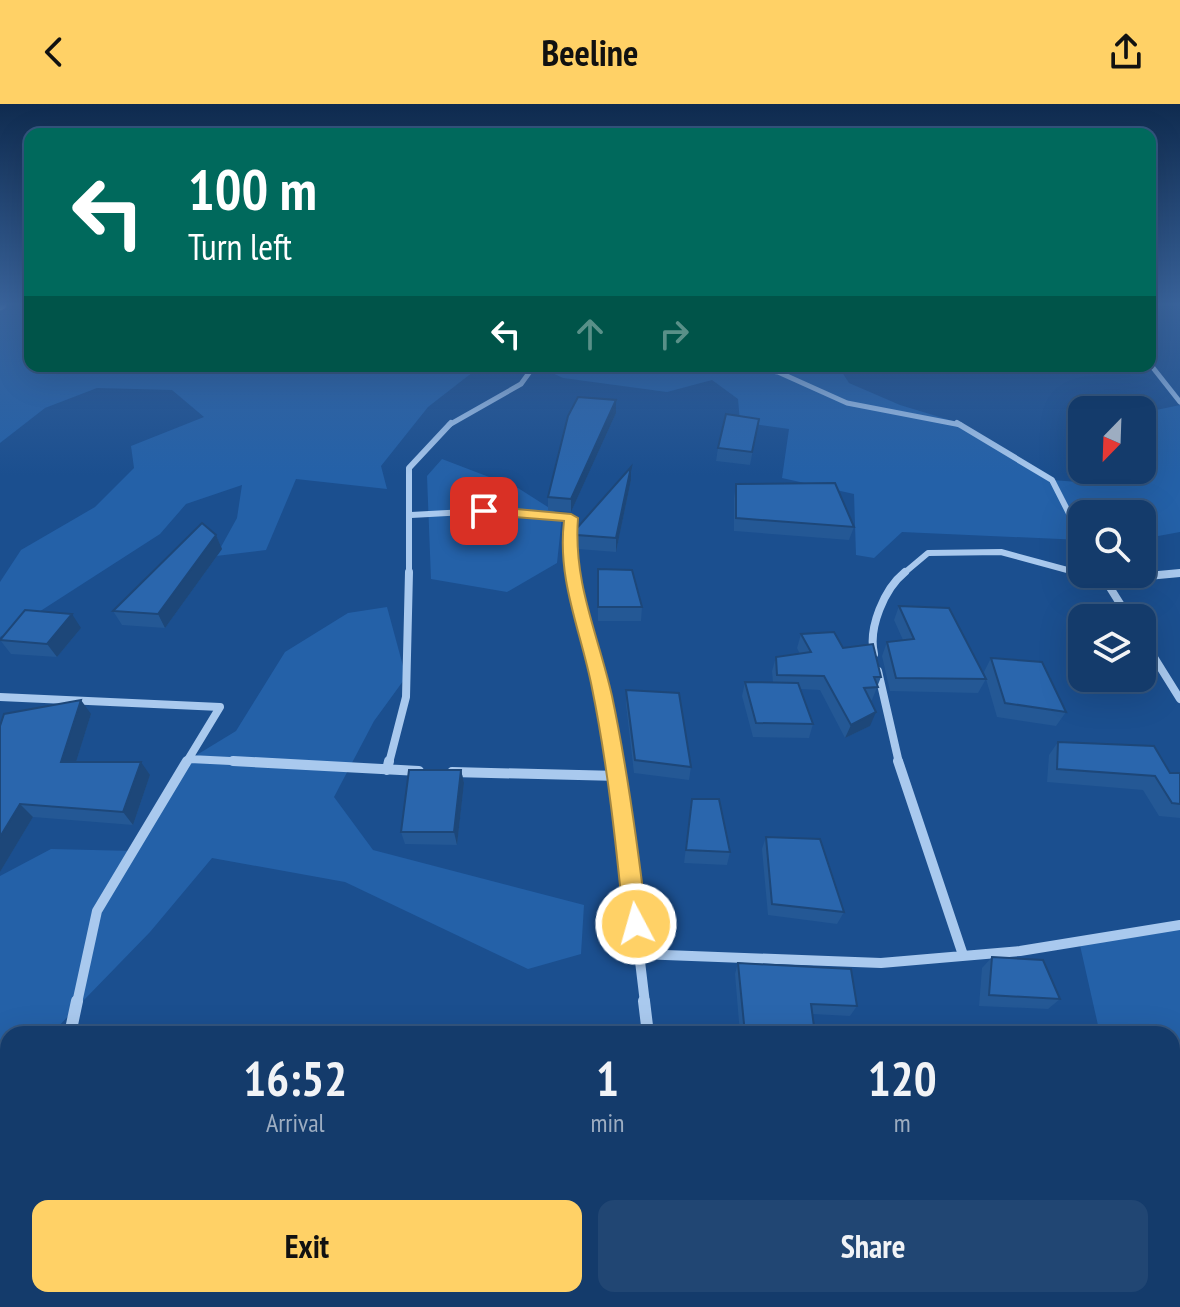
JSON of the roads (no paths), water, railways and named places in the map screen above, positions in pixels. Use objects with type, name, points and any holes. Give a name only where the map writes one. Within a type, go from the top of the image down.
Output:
[{"type":"street","points":[[387,770],[406,697],[411,515],[409,468],[452,422],[521,384],[530,372]]},
{"type":"street","points":[[778,372],[847,403],[956,422],[1052,480],[1068,511]]},
{"type":"street","points":[[1156,372],[1180,402]]},
{"type":"street","points":[[411,515],[484,511],[571,518],[569,543],[575,598],[595,657],[619,776],[647,1026]]},
{"type":"street","points":[[963,955],[898,761],[870,636],[894,581],[928,553],[1001,552],[1068,570]]},
{"type":"street","points":[[1156,574],[1180,573]]},
{"type":"street","points":[[1156,660],[1180,699]]},
{"type":"street","points":[[0,697],[220,707],[97,911],[72,1026]]},
{"type":"street","points":[[190,759],[387,770],[619,776]]},
{"type":"street","points":[[639,954],[881,963],[1020,951],[1180,925]]}]
